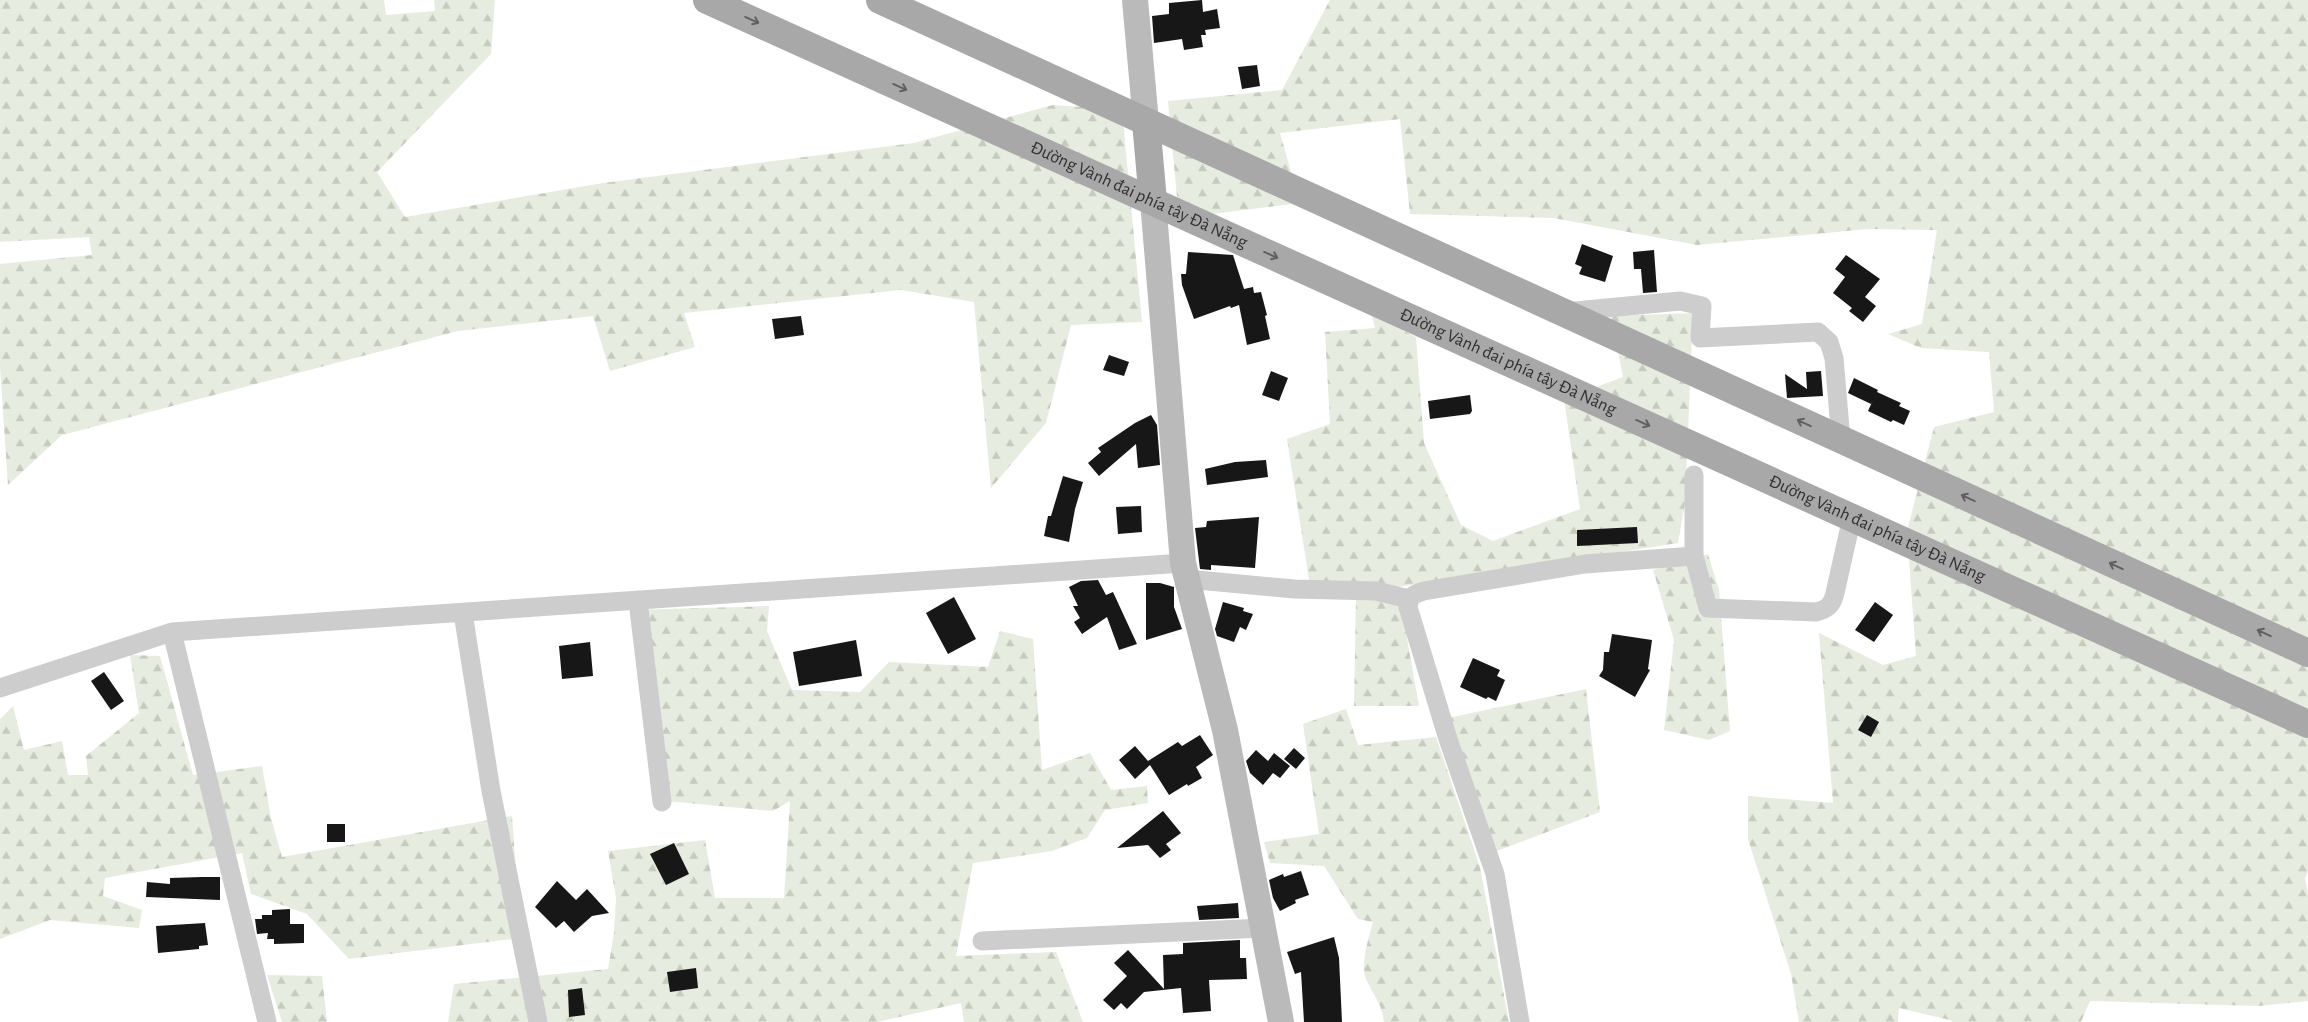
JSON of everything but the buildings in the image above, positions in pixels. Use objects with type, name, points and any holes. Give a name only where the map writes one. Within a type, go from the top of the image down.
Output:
[{"type":"main road","name":"Đường Vành đai phía tây Đà Nẵng","points":[[707,0],[2308,724]]},
{"type":"main road","points":[[880,0],[2308,654]]},
{"type":"main road","points":[[1146,122],[1152,201]]},
{"type":"street","points":[[1135,0],[1146,122]]},
{"type":"street","points":[[1152,201],[1185,571],[1225,730],[1281,1022]]},
{"type":"street","points":[[1562,312],[1680,301],[1702,306],[1700,338],[1818,332],[1829,342],[1834,358],[1841,440]]},
{"type":"street","points":[[1694,475],[1694,556],[1708,608],[1816,612],[1832,604],[1852,518]]},
{"type":"street","points":[[1520,1022],[1495,874],[1448,739],[1408,607],[1409,599],[1414,594],[1424,591],[1585,564],[1694,556]]},
{"type":"street","points":[[0,688],[172,632],[638,601],[1185,571],[1294,589],[1363,590],[1388,593],[1409,599]]},
{"type":"street","points":[[638,601],[662,802]]},
{"type":"street","points":[[463,613],[491,791],[538,1022]]},
{"type":"street","points":[[172,632],[267,1022]]},
{"type":"street","points":[[982,941],[1263,928]]},
{"type":"green space","points":[[0,0],[384,0],[386,15],[435,11],[434,0],[495,0],[491,54],[377,172],[405,217],[603,183],[914,143],[1053,105],[1122,110],[1142,322],[1071,325],[1046,423],[991,488],[974,302],[901,290],[684,313],[695,347],[610,371],[593,316],[458,331],[62,435],[8,485],[0,368],[0,264],[92,255],[89,237],[0,242]]},
{"type":"green space","points":[[1330,0],[2308,0],[2308,871],[2305,878],[2308,894],[2308,1001],[2258,1006],[2090,1001],[2081,1022],[1952,1022],[1899,1008],[1898,1022],[1799,1022],[1791,974],[1748,839],[1748,796],[1833,803],[1819,633],[1883,665],[1916,656],[1907,531],[1934,427],[1994,412],[1989,352],[1921,348],[1888,334],[1922,324],[1937,230],[1868,229],[1697,245],[1554,218],[1410,214],[1400,119],[1280,133],[1300,203],[1179,218],[1168,101],[1282,90]]},
{"type":"green space","points":[[1371,313],[1416,337],[1424,443],[1461,525],[1493,541],[1580,509],[1564,399],[1623,377],[1611,316],[1693,313],[1685,503],[1678,543],[1398,587],[1419,706],[1354,706],[1356,599],[1310,586],[1287,439],[1330,424],[1325,332],[1375,328]]},
{"type":"green space","points":[[1708,554],[1719,590],[1730,731],[1709,740],[1664,730],[1674,640],[1653,570]]},
{"type":"green space","points":[[769,606],[767,631],[792,690],[860,692],[889,662],[988,667],[1000,631],[1033,639],[1042,770],[1090,753],[1111,790],[1147,786],[1148,803],[1105,810],[1087,838],[1052,851],[973,863],[956,956],[1056,952],[1083,1022],[964,1022],[961,1003],[877,1022],[448,1022],[454,984],[608,969],[614,933],[616,898],[608,851],[705,840],[715,898],[784,898],[790,801],[773,811],[667,801],[632,610]]},
{"type":"green space","points":[[130,655],[160,656],[193,775],[262,766],[271,818],[282,857],[512,816],[521,938],[349,959],[307,914],[251,894],[242,853],[105,878],[103,896],[142,910],[139,928],[50,920],[0,939],[0,719],[13,706],[24,750],[62,741],[68,775],[88,775],[86,756],[139,713]]},
{"type":"green space","points":[[1586,689],[1600,812],[1494,852],[1448,718]]},
{"type":"green space","points":[[1346,709],[1358,745],[1436,737],[1480,867],[1509,1022],[1384,1022],[1379,1004],[1364,973],[1366,951],[1373,922],[1358,919],[1324,866],[1270,863],[1264,842],[1319,834],[1303,724]]},
{"type":"green space","points":[[267,975],[322,976],[327,1022],[282,1022]]}]
